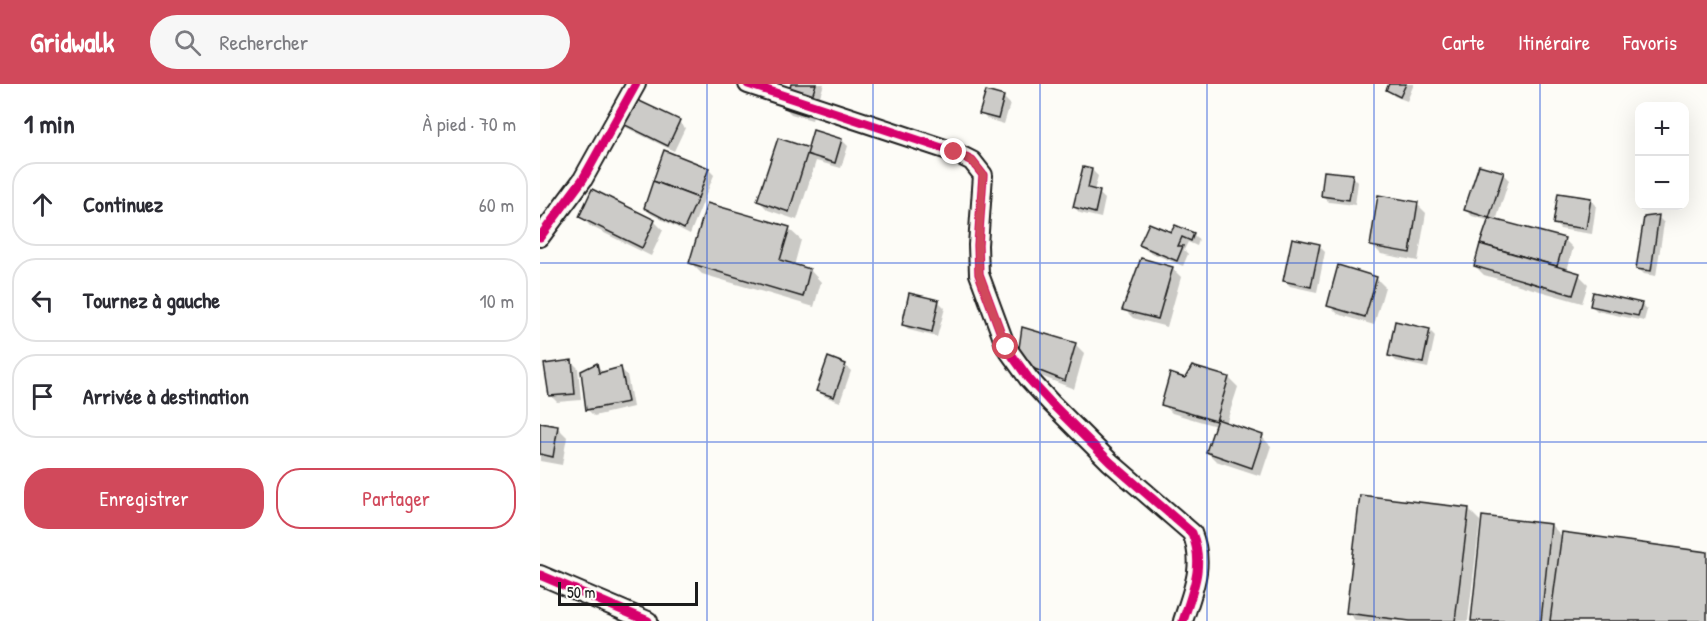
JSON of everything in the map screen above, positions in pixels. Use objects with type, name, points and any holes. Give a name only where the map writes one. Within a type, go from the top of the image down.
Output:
[{"type":"street","points":[[540,237],[583,179],[636,84]]},
{"type":"street","points":[[748,84],[954,152],[972,161],[983,175],[978,245],[979,274],[1006,347],[1029,379],[1051,403],[1110,462],[1192,533],[1198,548],[1198,577],[1183,621]]},
{"type":"street","points":[[540,575],[648,621]]},
{"type":"building","points":[[791,84],[816,84],[806,115],[784,108]]},
{"type":"building","points":[[1389,84],[1406,84],[1400,97],[1386,90]]},
{"type":"building","points":[[986,91],[1004,96],[998,119],[979,114]]},
{"type":"building","points":[[631,97],[680,120],[668,146],[619,122]]},
{"type":"building","points":[[813,130],[842,139],[835,163],[806,154]]},
{"type":"building","points":[[778,138],[809,148],[789,212],[757,201]]},
{"type":"building","points":[[664,150],[709,168],[698,198],[653,181]]},
{"type":"building","points":[[1479,165],[1504,172],[1489,218],[1464,210]]},
{"type":"building","points":[[1083,167],[1092,169],[1088,188],[1100,191],[1095,213],[1073,207]]},
{"type":"building","points":[[1324,171],[1353,174],[1349,200],[1321,196]]},
{"type":"building","points":[[653,181],[698,198],[684,229],[644,208]]},
{"type":"building","points":[[592,189],[655,220],[642,248],[579,217]]},
{"type":"building","points":[[1558,193],[1591,198],[1586,229],[1553,224]]},
{"type":"building","points":[[1378,195],[1418,202],[1410,253],[1370,246]]},
{"type":"building","points":[[707,203],[790,227],[780,260],[810,269],[803,297],[689,263]]},
{"type":"building","points":[[1659,215],[1651,271],[1636,269],[1644,217]]},
{"type":"building","points":[[1489,218],[1565,238],[1557,266],[1480,244]]},
{"type":"building","points":[[1149,223],[1171,232],[1175,225],[1194,233],[1191,241],[1182,237],[1178,246],[1183,246],[1177,261],[1139,245]]},
{"type":"building","points":[[1292,238],[1320,244],[1311,287],[1283,281]]},
{"type":"building","points":[[1480,244],[1580,273],[1573,295],[1474,266]]},
{"type":"building","points":[[1141,258],[1173,267],[1158,319],[1122,310]]},
{"type":"building","points":[[1338,265],[1377,277],[1365,317],[1327,306]]},
{"type":"building","points":[[1593,292],[1642,303],[1638,316],[1590,306]]},
{"type":"building","points":[[909,293],[939,300],[932,332],[902,325]]},
{"type":"building","points":[[1395,321],[1430,329],[1423,363],[1388,356]]},
{"type":"building","points":[[1022,327],[1076,343],[1065,381],[1017,362]]},
{"type":"building","points":[[828,357],[846,364],[834,397],[816,391]]},
{"type":"building","points":[[572,360],[575,394],[549,396],[544,364]]},
{"type":"building","points":[[597,363],[599,373],[621,367],[628,402],[586,410],[581,371]]},
{"type":"building","points":[[1192,366],[1229,377],[1216,421],[1161,405],[1170,373],[1185,378]]},
{"type":"building","points":[[1217,419],[1263,435],[1252,468],[1206,452]]},
{"type":"building","points":[[540,423],[558,426],[553,457],[540,454]]},
{"type":"building","points":[[1360,495],[1469,508],[1455,621],[1410,621],[1346,613]]},
{"type":"building","points":[[1482,516],[1551,524],[1541,621],[1471,621]]},
{"type":"building","points":[[1562,532],[1707,552],[1707,621],[1550,621]]},
{"type":"cycle path","points":[[540,237],[583,179],[636,84]]},
{"type":"cycle path","points":[[748,84],[954,152],[972,161],[983,175],[978,245],[979,274],[1006,347],[1029,379],[1051,403],[1110,462],[1192,533],[1196,545],[1198,567],[1183,621]]},
{"type":"cycle path","points":[[540,575],[648,621]]},
{"type":"route","points":[[954,152],[972,161],[983,175],[978,245],[979,274],[1006,347]]}]
